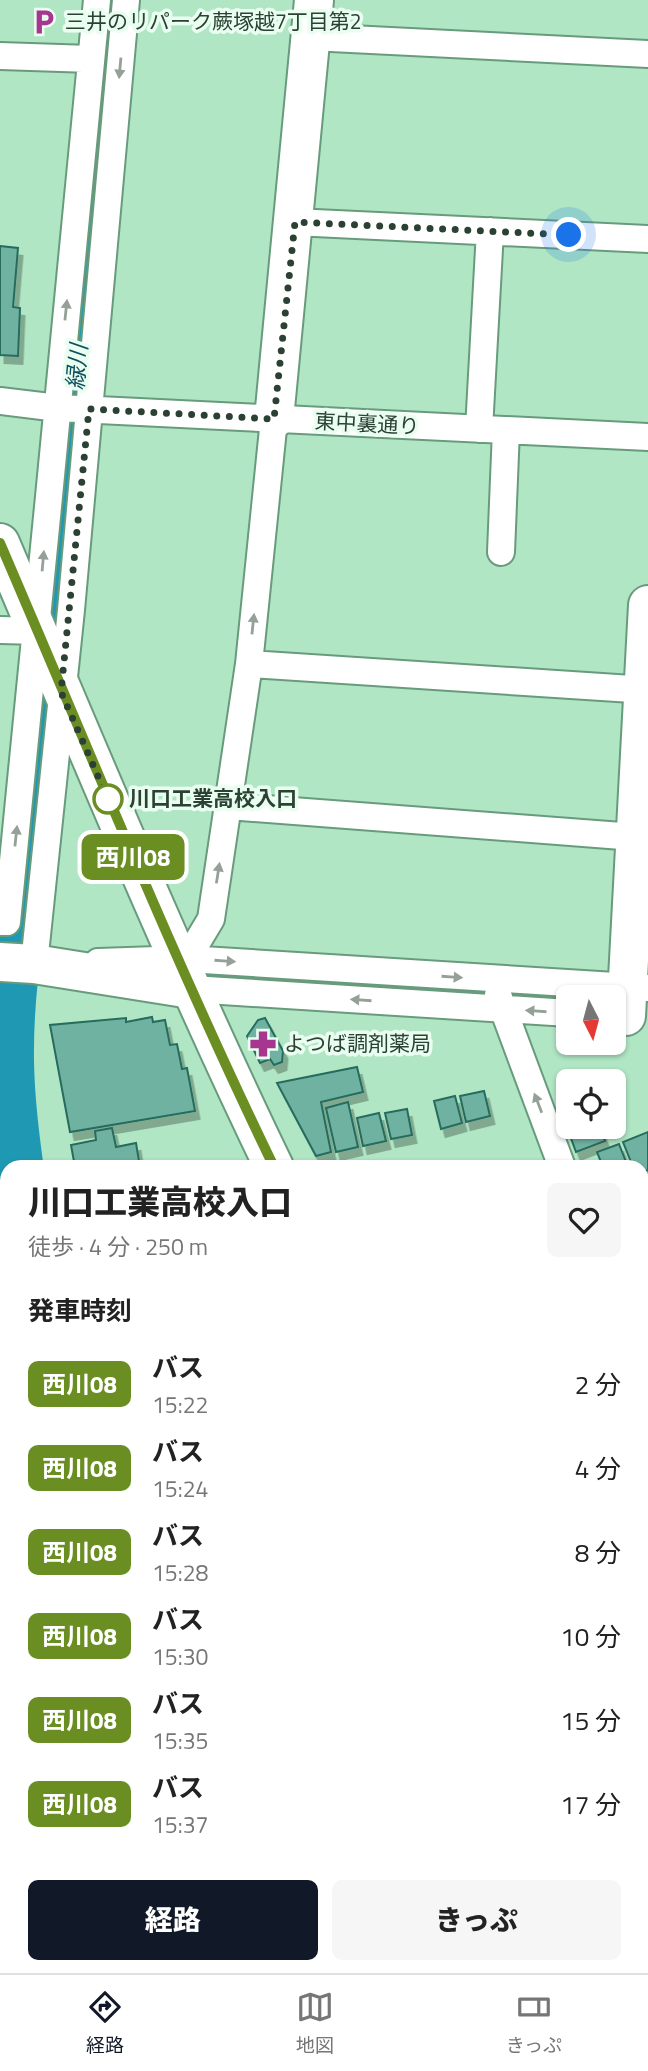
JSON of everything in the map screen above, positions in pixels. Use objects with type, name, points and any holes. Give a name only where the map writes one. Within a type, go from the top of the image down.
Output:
[{"type":"street","points":[[0,922],[7,922],[13,747],[38,632],[97,0]]},
{"type":"street","points":[[126,0],[61,691],[22,964],[494,980],[633,1005],[635,837],[646,690],[648,605]]},
{"type":"street","points":[[185,969],[211,919],[249,664],[295,222],[312,18],[648,54]]},
{"type":"street","points":[[0,56],[91,59]]},
{"type":"street","points":[[295,222],[648,239]]},
{"type":"street","points":[[479,429],[490,231]]},
{"type":"street","points":[[0,401],[57,407]]},
{"type":"street","name":"東中裏通り","points":[[57,407],[648,437]]},
{"type":"street","points":[[501,552],[506,430]]},
{"type":"street","points":[[0,543],[61,691],[271,1160]]},
{"type":"street","points":[[0,629],[38,632]]},
{"type":"street","points":[[249,664],[646,690]]},
{"type":"street","points":[[228,806],[635,837]]},
{"type":"street","points":[[185,969],[502,1009],[556,1012]]},
{"type":"street","points":[[494,980],[502,1009],[559,1160]]},
{"type":"building","points":[[0,246],[18,248],[13,307],[20,308],[18,356],[0,355]]},
{"type":"building","points":[[152,1017],[153,1022],[165,1020],[170,1045],[177,1044],[182,1069],[187,1068],[195,1111],[70,1132],[50,1025],[126,1018],[126,1022]]},
{"type":"building","points":[[265,1018],[283,1051],[282,1062],[274,1065],[270,1059],[260,1063],[247,1036],[258,1020]]},
{"type":"building","points":[[357,1067],[363,1092],[321,1102],[331,1152],[316,1156],[277,1083]]},
{"type":"building","points":[[484,1091],[490,1116],[466,1122],[460,1096]]},
{"type":"building","points":[[455,1096],[462,1123],[441,1129],[434,1101]]},
{"type":"building","points":[[348,1102],[358,1147],[336,1152],[326,1108]]},
{"type":"building","points":[[407,1109],[412,1135],[391,1139],[385,1113]]},
{"type":"building","points":[[379,1113],[386,1141],[363,1146],[357,1118]]},
{"type":"building","points":[[112,1128],[116,1147],[136,1143],[139,1160],[74,1160],[71,1145],[96,1140],[95,1131]]},
{"type":"building","points":[[648,1132],[648,1160],[630,1160],[623,1142]]},
{"type":"building","points":[[571,1139],[604,1139],[605,1141],[576,1152]]},
{"type":"building","points":[[619,1144],[625,1160],[600,1160],[597,1152]]},
{"type":"waterway","name":"緑川","points":[[16,942],[32,834],[112,0]]},
{"type":"waterway","name":"緑川","points":[[0,940],[16,942],[15,955]]},
{"type":"waterway","name":"緑川","points":[[13,974],[9,1071],[17,1160]]},
{"type":"bus line","name":"西川08","points":[[0,543],[61,692],[191,989],[271,1160]]},
{"type":"place","name":"三井のリパーク蕨塚越7丁目第2","points":[[44,22]]},
{"type":"place","name":"川口工業高校入口","points":[[108,799]]},
{"type":"place","name":"よつば調剤薬局","points":[[263,1044]]},
{"type":"route","points":[[108,799],[61,692],[89,409],[274,419],[295,222],[569,235]]}]
